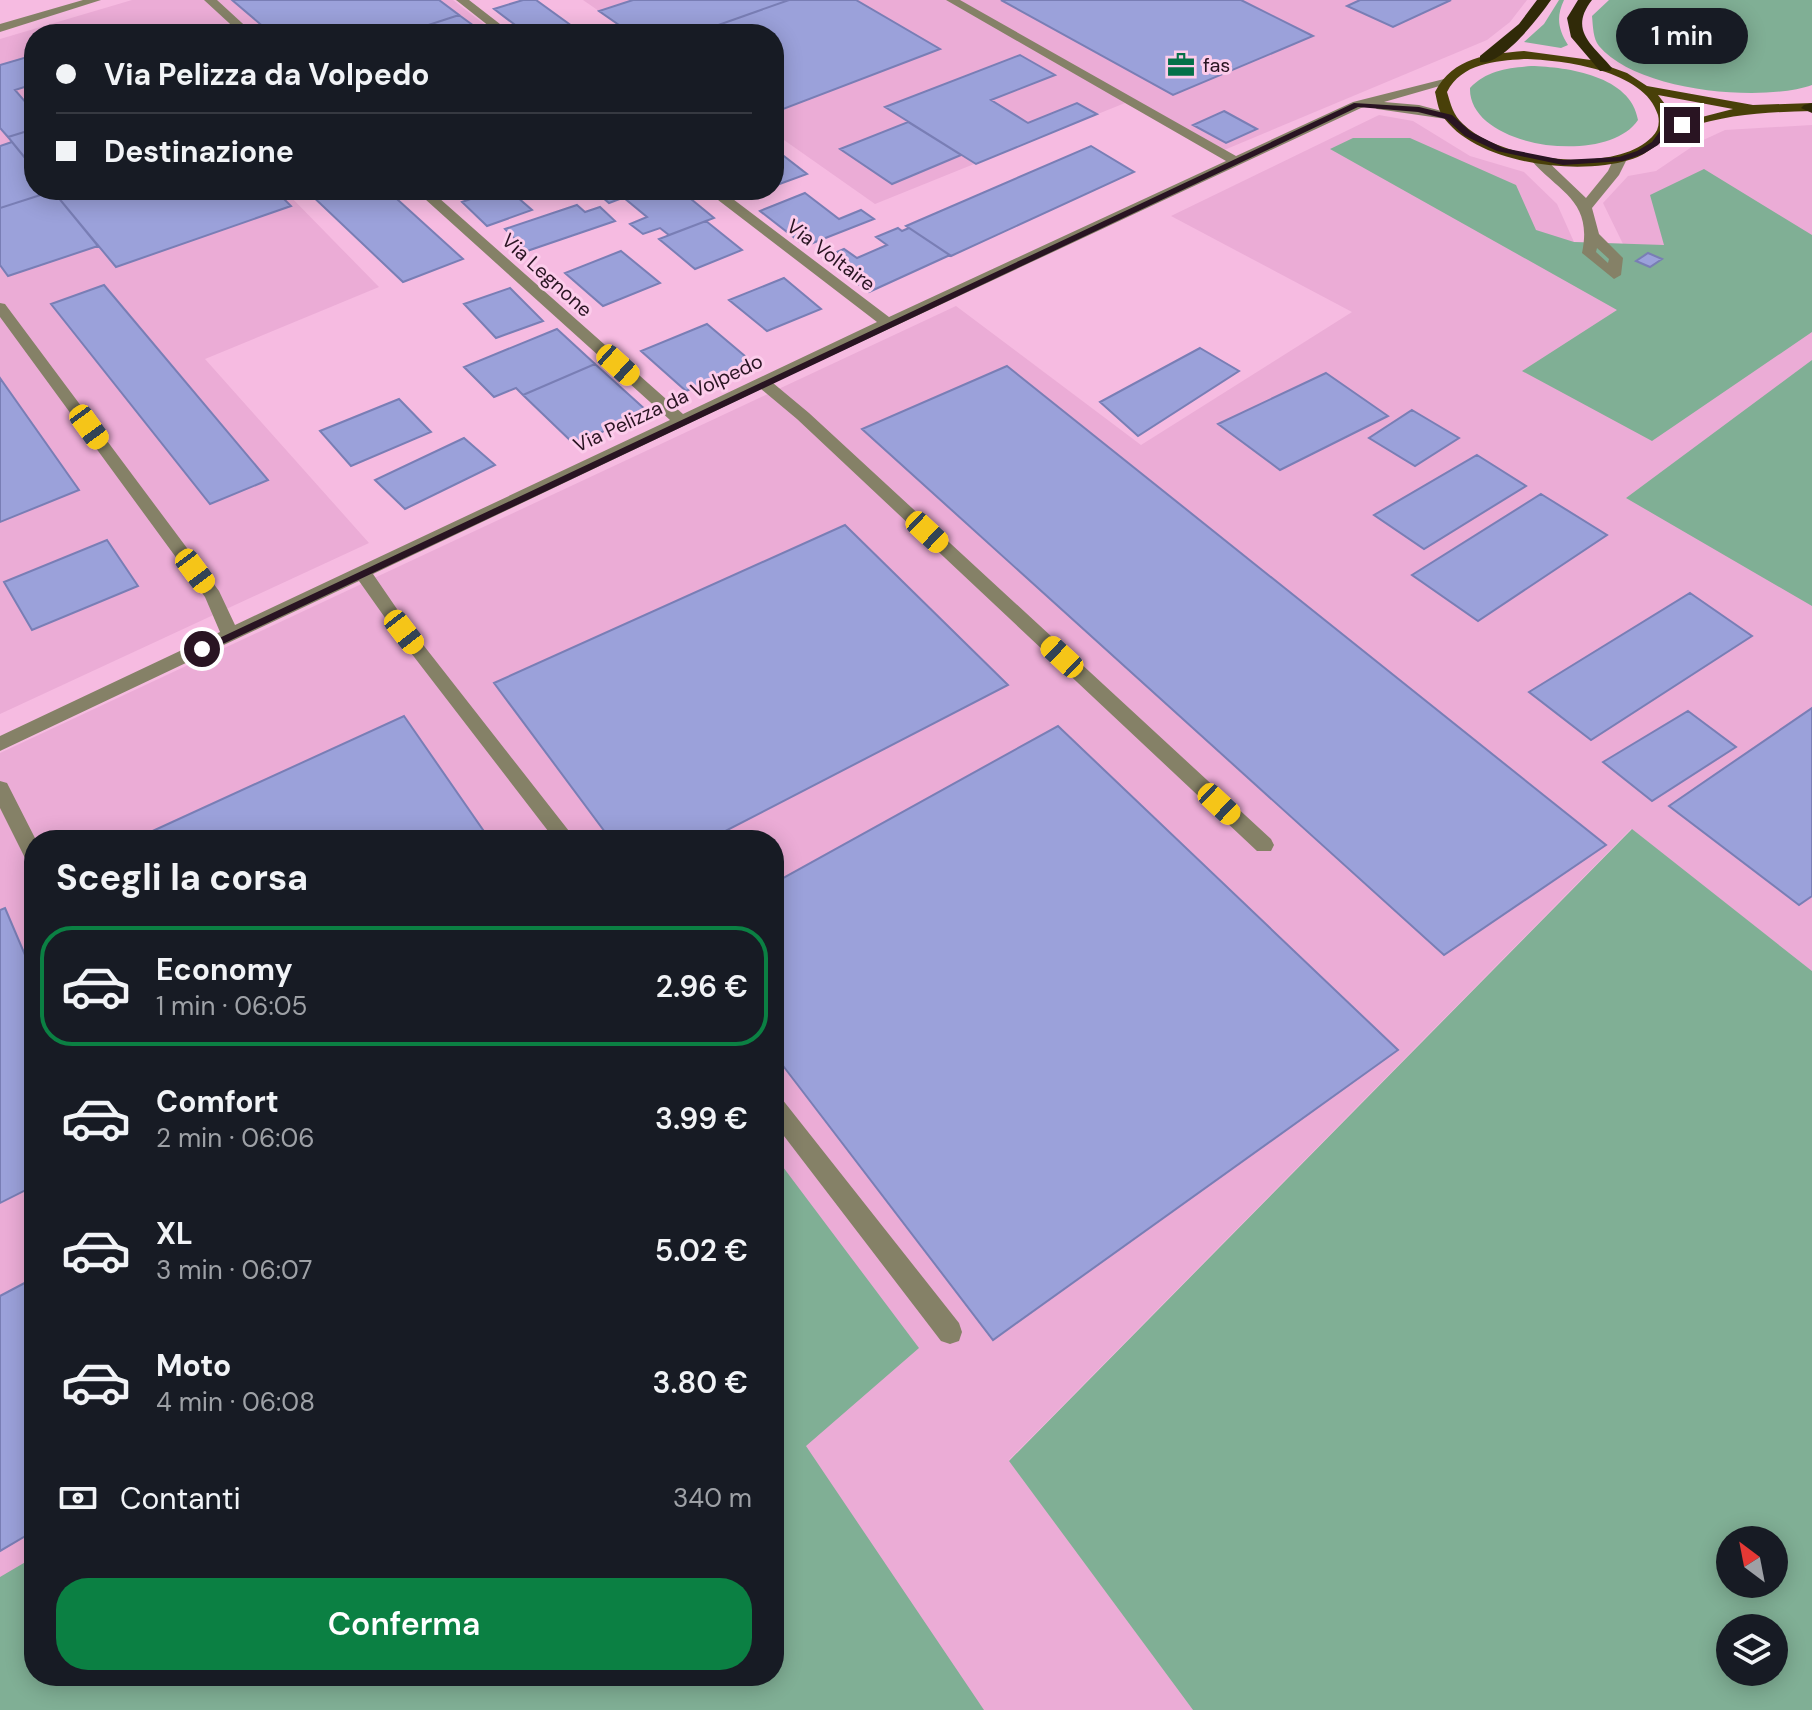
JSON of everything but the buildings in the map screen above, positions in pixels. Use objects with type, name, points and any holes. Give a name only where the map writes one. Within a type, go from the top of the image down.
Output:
[{"type":"highway","points":[[1485,59],[1524,27],[1544,0]]},
{"type":"highway","points":[[1585,0],[1580,5],[1574,27],[1579,41],[1605,68]]},
{"type":"main road","points":[[1753,109],[1682,125],[1663,133],[1648,148],[1620,159],[1581,163],[1538,160],[1482,142],[1449,117],[1441,100],[1444,83],[1452,73],[1485,59],[1544,55],[1605,68],[1645,89],[1753,109],[1811,108]]},
{"type":"main road","points":[[1645,89],[1663,111],[1666,122],[1663,133]]},
{"type":"street","points":[[0,28],[95,0]]},
{"type":"street","points":[[210,0],[237,24]]},
{"type":"street","points":[[462,0],[494,24]]},
{"type":"street","points":[[952,0],[1237,162]]},
{"type":"street","name":"Via Pelizza da Volpedo","points":[[0,744],[887,323],[1357,105],[1444,83]]},
{"type":"street","name":"Via Pelizza da Volpedo","points":[[1357,105],[1419,109],[1449,117]]},
{"type":"street","points":[[1587,205],[1614,172],[1620,159]]},
{"type":"street","points":[[1538,160],[1587,205],[1594,237]]},
{"type":"street","name":"Via Legnone","points":[[433,200],[681,421]]},
{"type":"street","name":"Via Voltaire","points":[[725,200],[887,323]]},
{"type":"street","points":[[0,307],[213,595],[230,635]]},
{"type":"street","points":[[763,383],[803,416],[1264,845]]},
{"type":"street","points":[[362,572],[404,632],[558,830]]},
{"type":"street","points":[[0,788],[24,836]]},
{"type":"street","points":[[784,1119],[950,1332]]},
{"type":"shaded area","points":[[132,0],[453,0],[484,24],[51,24]]},
{"type":"shaded area","points":[[583,0],[1527,0],[1510,22],[1487,40],[1217,153],[1125,103],[875,204],[784,140],[784,24],[618,24]]},
{"type":"shaded area","points":[[24,32],[24,200],[294,200],[379,287],[205,359],[369,543],[0,714],[0,39]]},
{"type":"shaded area","points":[[1379,115],[1413,121],[1470,156],[1524,172],[1557,204],[1574,242],[1623,244],[1603,203],[1628,176],[1656,171],[1699,142],[1725,130],[1812,125],[1812,971],[1631,829],[1009,1460],[1193,1710],[0,1710],[0,753],[956,306],[1141,445],[1352,312],[1171,216]]},
{"type":"green space","points":[[1559,0],[1564,0],[1559,23],[1568,45],[1561,48],[1524,42],[1544,24]]},
{"type":"green space","points":[[1609,0],[1812,0],[1812,85],[1762,93],[1732,92],[1669,83],[1641,74],[1617,61],[1596,40],[1592,16]]},
{"type":"green space","points":[[1531,66],[1579,72],[1611,84],[1624,93],[1633,105],[1638,120],[1622,135],[1598,143],[1571,146],[1542,144],[1514,137],[1491,125],[1475,109],[1470,88],[1491,74]]},
{"type":"green space","points":[[1353,138],[1410,138],[1516,185],[1536,230],[1574,242],[1664,245],[1650,195],[1704,169],[1812,235],[1812,332],[1652,441],[1522,371],[1617,310],[1330,149]]},
{"type":"green space","points":[[1812,360],[1812,606],[1626,498]]},
{"type":"green space","points":[[1632,829],[1812,971],[1812,1710],[1193,1710],[1009,1461]]},
{"type":"green space","points":[[784,1168],[919,1348],[806,1446],[984,1710],[0,1710],[0,1577],[24,1563],[24,1686],[784,1686]]},
{"type":"place","name":"fas","points":[[1181,65]]},
{"type":"route","points":[[202,649],[864,334],[1357,105],[1419,109],[1449,117],[1468,134],[1500,150],[1563,163],[1600,163],[1640,153],[1655,144],[1663,133],[1682,125]]}]
